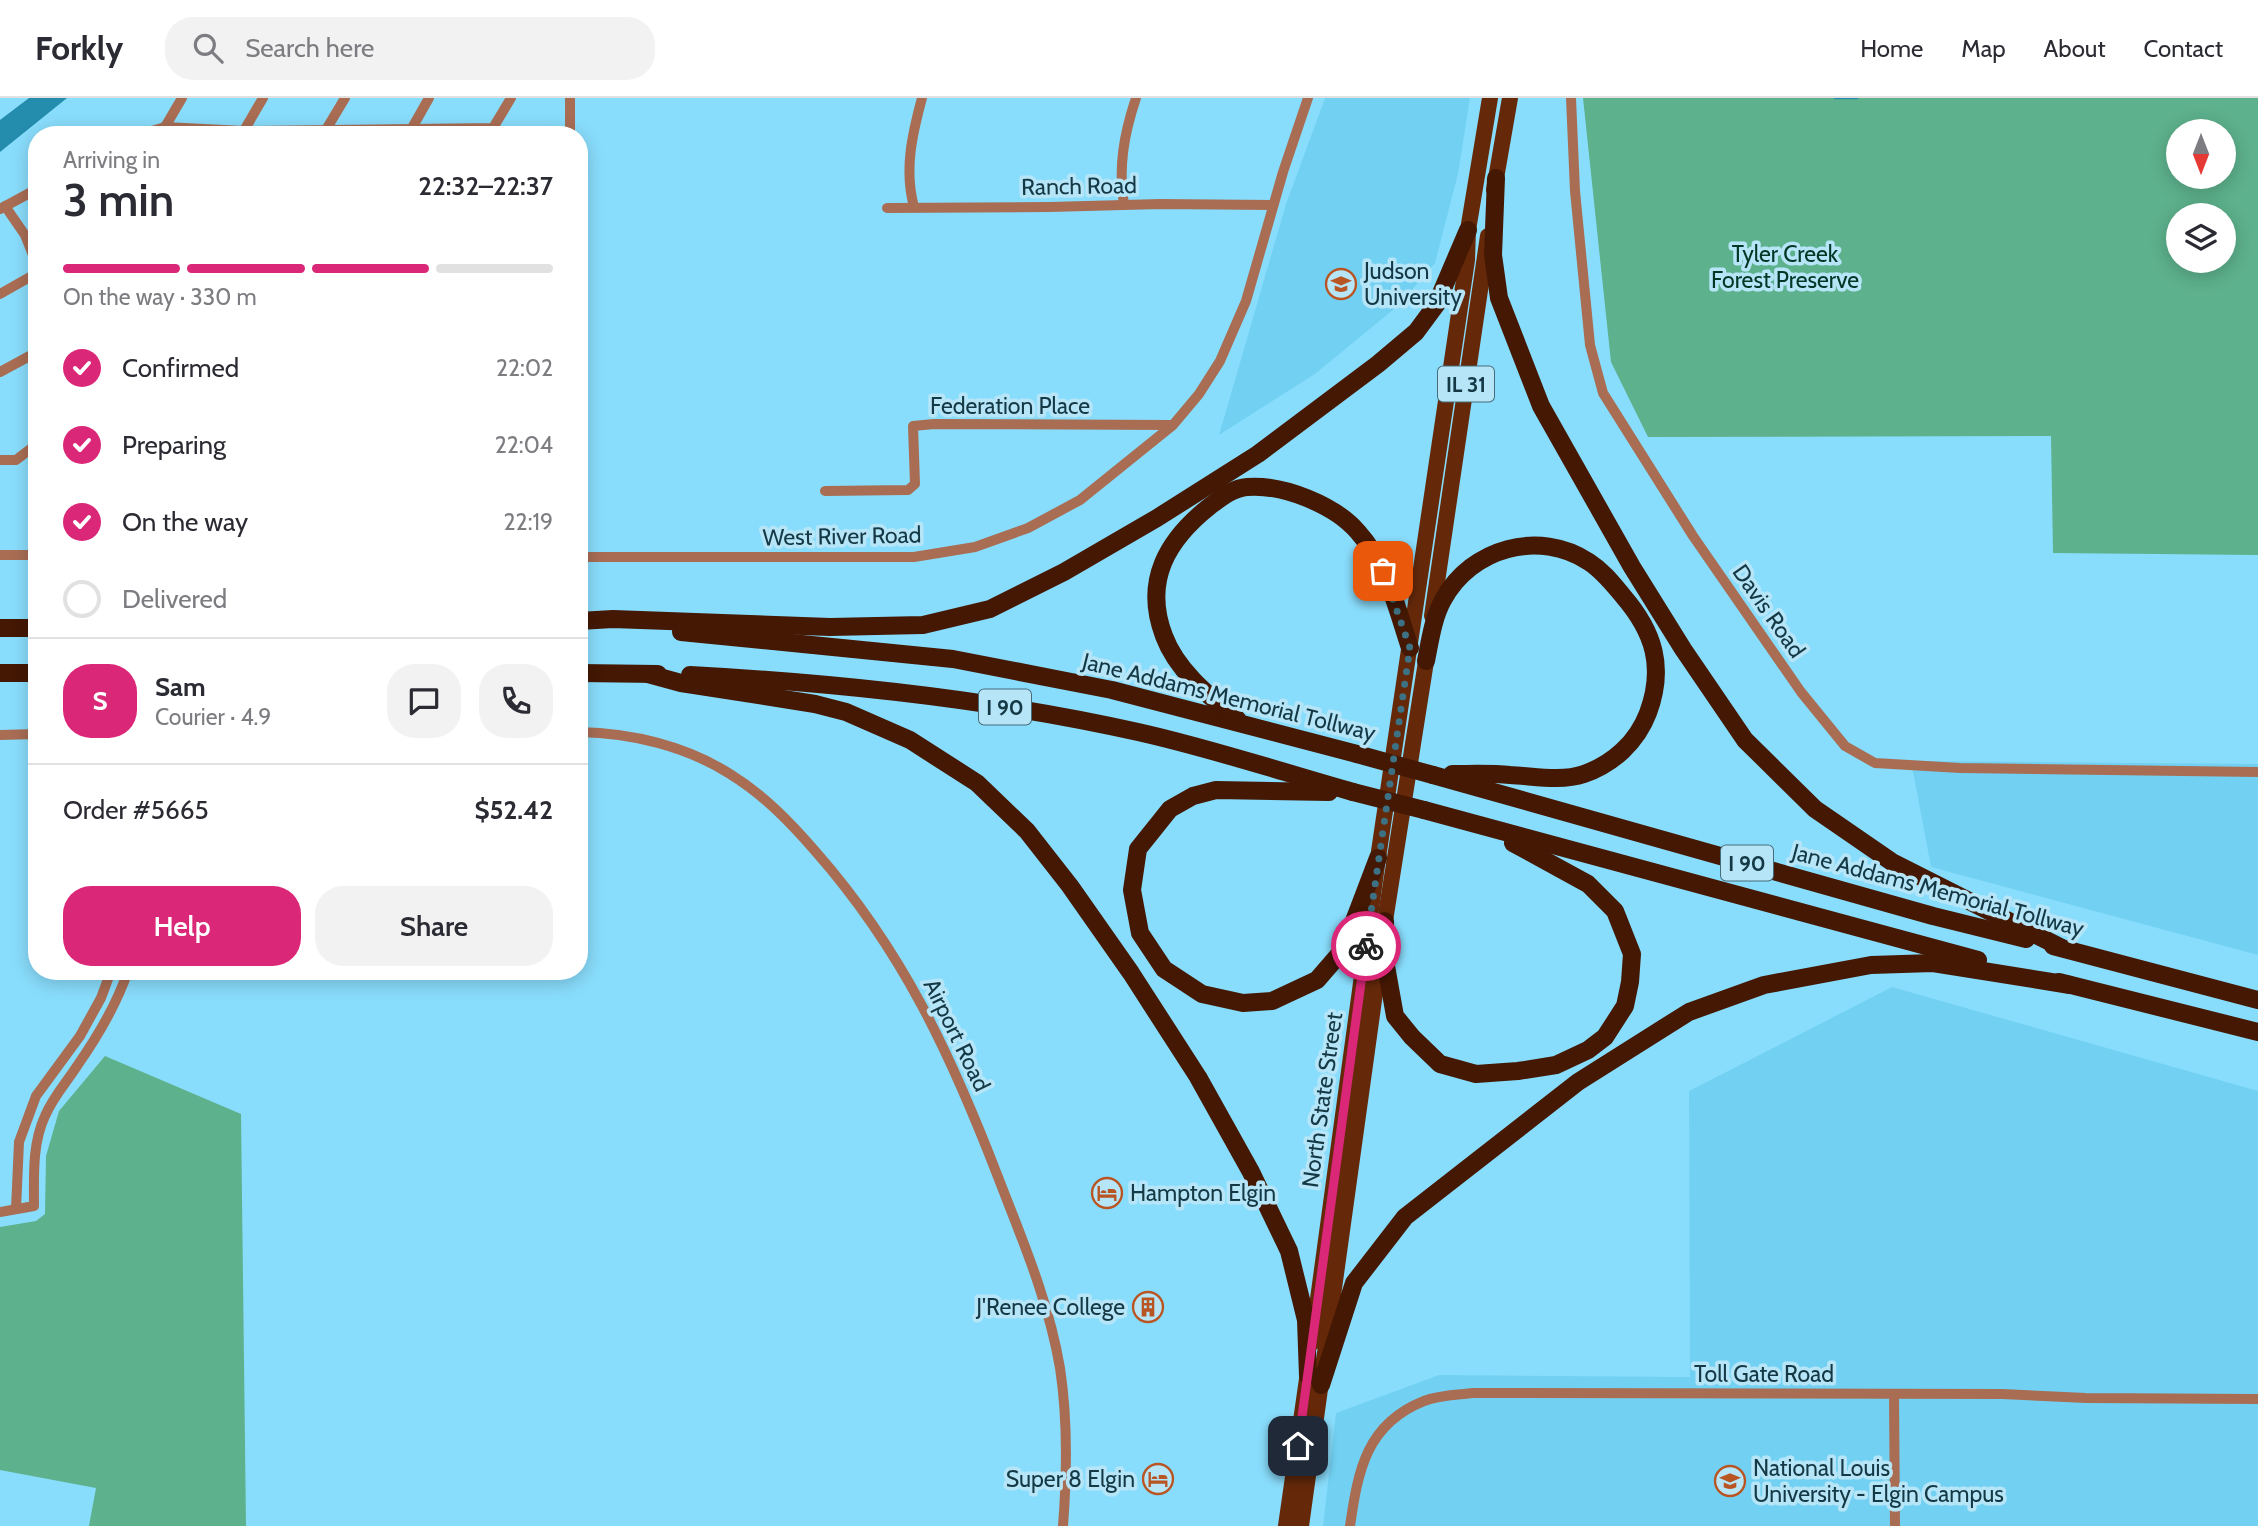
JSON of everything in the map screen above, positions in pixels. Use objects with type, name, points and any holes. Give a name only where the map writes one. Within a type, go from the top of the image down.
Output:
[{"type":"highway","points":[[1496,178],[1493,255],[1499,298],[1541,406],[1632,567],[1683,649],[1745,740],[1815,809],[1892,862],[2062,948]]},
{"type":"highway","points":[[588,620],[613,619],[831,627],[923,625],[990,609],[1064,572],[1157,518],[1258,454],[1368,372],[1416,332],[1436,305],[1468,230]]},
{"type":"highway","points":[[1243,723],[1211,699],[1182,668],[1164,636],[1157,600],[1160,568],[1175,541],[1207,509],[1235,490],[1247,486],[1305,497],[1329,508],[1348,522],[1369,546],[1383,571],[1410,648]]},
{"type":"highway","points":[[1426,661],[1437,611],[1455,581],[1477,562],[1493,553],[1506,548],[1532,545],[1566,551],[1584,558],[1604,574],[1645,625],[1651,636],[1656,668],[1654,690],[1642,726],[1622,751],[1599,767],[1570,777],[1433,775]]},
{"type":"highway","points":[[0,628],[28,628]]},
{"type":"highway","name":"Jane Addams Memorial Tollway","points":[[588,629],[694,633],[953,659],[1112,690],[1357,754],[1933,916],[2258,1000]]},
{"type":"highway","points":[[0,673],[28,673]]},
{"type":"highway","name":"I 90","points":[[588,673],[782,681],[977,702],[1139,732],[2070,985],[2258,1032]]},
{"type":"highway","points":[[648,674],[681,683],[815,704],[846,712],[910,740],[977,783],[1027,831],[1070,886],[1131,973],[1198,1077],[1251,1172],[1289,1251],[1306,1320],[1314,1380]]},
{"type":"highway","points":[[1353,792],[1216,790],[1193,796],[1170,809],[1138,849],[1132,890],[1140,933],[1164,970],[1202,994],[1243,1003],[1272,1001],[1317,980],[1343,950],[1378,858]]},
{"type":"highway","points":[[1385,921],[1386,966],[1395,1016],[1440,1064],[1476,1074],[1556,1065],[1588,1050],[1605,1037],[1625,1006],[1630,982],[1632,954],[1615,911],[1588,884],[1479,825]]},
{"type":"highway","points":[[1314,1380],[1354,1283],[1405,1217],[1578,1082],[1689,1013],[1764,985],[1871,965],[1933,963],[2070,985]]},
{"type":"main road","name":"North State Street","points":[[1301,1526],[1314,1380],[1378,858],[1467,260],[1468,230],[1490,98]]},
{"type":"main road","name":"North State Street","points":[[1286,1526],[1314,1380],[1510,98]]},
{"type":"street","points":[[166,126],[182,98]]},
{"type":"street","points":[[247,126],[263,98]]},
{"type":"street","points":[[328,126],[345,98]]},
{"type":"street","points":[[413,126],[429,98]]},
{"type":"street","points":[[494,126],[511,98]]},
{"type":"street","points":[[570,98],[570,126]]},
{"type":"street","points":[[914,207],[908,159],[922,98]]},
{"type":"street","points":[[1125,205],[1121,166],[1136,98]]},
{"type":"street","name":"West River Road","points":[[588,556],[914,558],[975,547],[1028,528],[1080,500],[1173,425],[1210,377],[1246,301],[1273,205],[1308,98]]},
{"type":"street","name":"Davis Road","points":[[1571,98],[1575,191],[1590,345],[1603,393],[1693,536],[1801,692],[1845,746],[1875,763],[1899,765],[2258,772]]},
{"type":"street","points":[[28,194],[3,207],[28,242]]},
{"type":"street","name":"Ranch Road","points":[[887,208],[1273,205]]},
{"type":"street","points":[[0,294],[28,278]]},
{"type":"street","points":[[0,372],[28,357]]},
{"type":"street","name":"Federation Place","points":[[825,491],[908,490],[915,484],[913,426],[1173,425]]},
{"type":"street","points":[[0,460],[16,460],[28,451]]},
{"type":"street","points":[[0,555],[28,555]]},
{"type":"street","name":"Airport Road","points":[[588,733],[636,737],[666,745],[718,767],[756,791],[786,818],[837,876],[880,933],[911,983],[948,1053],[974,1114],[1033,1268],[1050,1322],[1060,1368],[1066,1437],[1063,1526]]},
{"type":"street","points":[[0,735],[28,734]]},
{"type":"street","points":[[16,1209],[19,1142],[36,1096],[80,1035],[108,980]]},
{"type":"street","points":[[0,1212],[34,1206],[37,1139],[44,1116],[100,1031],[125,980]]},
{"type":"street","points":[[106,986],[121,992]]},
{"type":"street","name":"Toll Gate Road","points":[[1350,1526],[1357,1478],[1379,1432],[1401,1414],[1424,1401],[1473,1393],[1894,1394],[2258,1399]]},
{"type":"street","points":[[1894,1394],[1895,1526]]},
{"type":"shaded area","points":[[29,98],[67,98],[32,126],[28,126],[28,129],[0,152],[0,120]]},
{"type":"shaded area","name":"Judson University","points":[[1325,98],[1470,98],[1458,174],[1435,263],[1399,305],[1315,374],[1219,435],[1286,204]]},
{"type":"shaded area","points":[[1911,761],[2258,764],[2258,955],[1931,867]]},
{"type":"shaded area","points":[[1892,987],[2258,1091],[2258,1526],[1323,1526],[1336,1413],[1439,1375],[1690,1377],[1689,1091]]},
{"type":"green space","name":"Tyler Creek Forest Preserve","points":[[1583,98],[2258,98],[2258,555],[2053,553],[2051,436],[1648,437],[1611,362]]},
{"type":"green space","points":[[105,1056],[241,1114],[246,1526],[89,1526],[96,1488],[0,1470],[0,1227],[36,1221],[45,1214],[46,1156],[59,1111]]},
{"type":"waterway","points":[[1835,98],[1857,98]]},
{"type":"way so far","points":[[1366,946],[1410,648],[1383,571]]},
{"type":"place","name":"Judson University","points":[[1341,284]]},
{"type":"place","name":"Hampton Elgin","points":[[1107,1193]]},
{"type":"place","name":"J'Renee College","points":[[1148,1307]]},
{"type":"place","name":"Super 8 Elgin","points":[[1158,1479]]},
{"type":"place","name":"National Louis University - Elgin Campus","points":[[1730,1481]]},
{"type":"route","points":[[1298,1446],[1366,946]]}]
